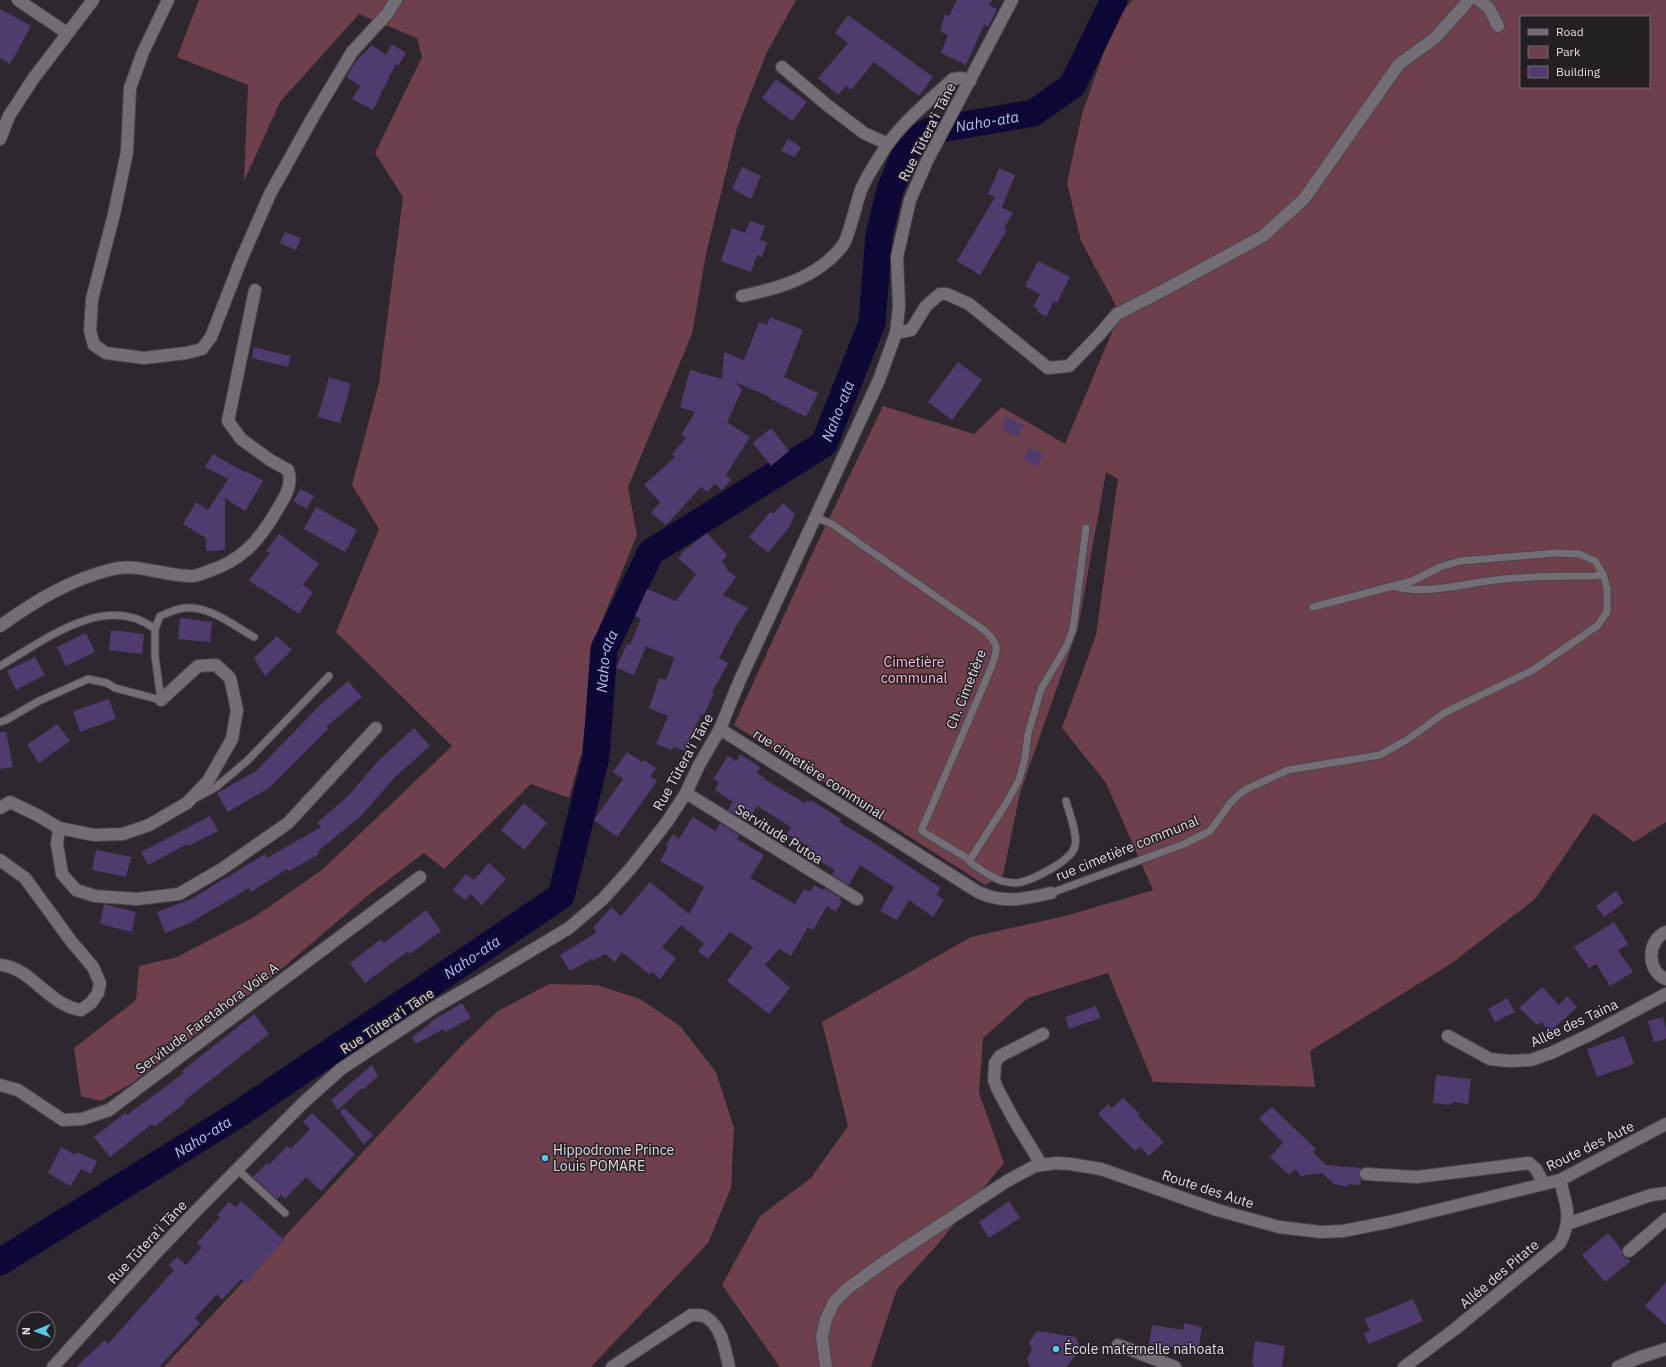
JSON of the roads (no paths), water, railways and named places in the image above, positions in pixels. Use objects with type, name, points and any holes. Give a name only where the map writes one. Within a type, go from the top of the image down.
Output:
[{"type":"street","points":[[18,0],[67,33]]},
{"type":"street","points":[[0,139],[5,114],[93,0]]},
{"type":"street","points":[[168,0],[143,52],[130,88],[127,152],[114,214],[92,299],[90,331],[94,345],[106,353],[144,358],[186,354],[202,349],[211,337],[241,260],[270,194],[313,117],[352,52],[387,14],[396,0]]},
{"type":"street","name":"Rue Tūtera'i Tāne","points":[[53,1367],[156,1253],[237,1169],[302,1104],[341,1069],[435,1006],[530,952],[573,924],[603,899],[667,822],[686,793],[720,729],[739,682],[869,402],[887,359],[896,333],[899,307],[897,257],[910,200],[927,161],[1011,0]]},
{"type":"street","points":[[896,333],[911,330],[926,306],[940,294],[947,294],[969,304],[1048,368],[1069,366],[1117,314],[1262,236],[1304,200],[1399,64],[1435,38],[1469,0]]},
{"type":"street","points":[[1479,0],[1489,8],[1498,26]]},
{"type":"street","points":[[782,67],[833,110],[864,133],[888,144]]},
{"type":"street","points":[[742,296],[772,290],[811,274],[819,268],[844,244],[861,189],[888,144],[914,115],[953,79],[961,78],[970,81]]},
{"type":"street","points":[[0,626],[56,590],[96,573],[116,568],[138,568],[190,577],[221,567],[236,559],[264,531],[285,497],[290,484],[288,470],[270,460],[241,439],[228,421],[232,394],[255,290]]},
{"type":"street","points":[[0,808],[10,802],[59,828],[94,835],[123,834],[149,825],[187,803],[208,781],[232,739],[237,710],[230,678],[216,665],[198,666],[161,700]]},
{"type":"street","points":[[59,828],[57,844],[62,874],[76,890],[95,896],[137,899],[179,894],[222,870],[288,823],[376,728]]},
{"type":"street","name":"rue cimetière communal","points":[[720,729],[978,892],[992,898],[1008,900],[1051,893]]},
{"type":"street","name":"Servitude Putoa","points":[[686,793],[857,899]]},
{"type":"street","points":[[0,860],[25,878],[71,941],[93,966],[100,983],[98,993],[91,1003],[81,1010],[71,1008],[61,1004],[48,995],[24,974],[9,966],[0,965]]},
{"type":"street","name":"Servitude Faretahora Voie A","points":[[0,1085],[18,1090],[63,1120],[82,1119],[109,1110],[420,877]]},
{"type":"street","points":[[1666,932],[1656,939],[1651,952],[1651,961],[1656,971],[1662,978],[1666,979]]},
{"type":"street","name":"Allée des Taina","points":[[1448,1036],[1489,1059],[1518,1061],[1531,1060],[1551,1053],[1592,1034],[1666,994]]},
{"type":"street","points":[[1041,1164],[1013,1118],[994,1080],[995,1063],[1000,1056],[1043,1034]]},
{"type":"street","name":"Route des Aute","points":[[826,1367],[822,1337],[826,1319],[834,1302],[847,1289],[884,1262],[1007,1181],[1025,1170],[1041,1164],[1070,1164],[1101,1169],[1217,1210],[1279,1227],[1321,1232],[1344,1231],[1560,1180],[1666,1124]]},
{"type":"street","points":[[1366,1174],[1417,1177],[1529,1163],[1536,1169],[1544,1184]]},
{"type":"street","name":"Allée des Pitate","points":[[1408,1364],[1455,1329],[1560,1243],[1567,1230],[1567,1210],[1560,1180]]},
{"type":"street","points":[[1567,1224],[1651,1195],[1666,1193]]},
{"type":"street","points":[[1629,1251],[1666,1219]]},
{"type":"street","points":[[612,1367],[691,1315],[703,1316],[714,1323],[722,1340],[730,1367]]},
{"type":"street","points":[[1118,1345],[1176,1367]]},
{"type":"street","points":[[1618,1367],[1638,1358],[1666,1349]]},
{"type":"street","points":[[1392,1367],[1408,1364]]},
{"type":"lane","name":"Ch. Cimetière","points":[[815,517],[832,524],[984,630],[994,639],[997,646],[997,652],[922,832],[970,860],[970,862],[984,872],[1002,881],[1017,883],[1031,878],[1065,861],[1076,846],[1075,835],[1066,801]]},
{"type":"lane","points":[[970,860],[1007,802],[1019,780],[1025,758],[1028,734],[1041,689],[1066,647],[1073,629],[1086,528]]},
{"type":"lane","points":[[1313,607],[1412,580],[1440,567],[1460,561],[1556,553],[1579,554],[1595,561],[1603,574],[1595,576],[1529,576],[1421,591],[1392,586]]},
{"type":"lane","name":"rue cimetière communal","points":[[1051,893],[1184,844],[1205,834],[1213,827],[1222,813],[1241,793],[1288,770],[1380,755],[1410,738],[1444,713],[1533,670],[1596,626],[1607,612],[1607,588],[1603,574]]},
{"type":"lane","points":[[0,722],[6,720],[39,700],[88,679],[107,683],[115,688],[161,700],[155,656],[155,629],[160,616],[183,608],[197,608],[219,617],[254,638]]},
{"type":"lane","points":[[0,666],[73,624],[100,615],[122,615],[147,623],[155,629]]},
{"type":"lane","points":[[187,803],[216,787],[247,761],[329,676]]},
{"type":"lane","points":[[237,1169],[285,1213]]},
{"type":"waterway","name":"Naho-ata","points":[[0,1262],[237,1115],[561,896],[596,757],[604,649],[651,552],[824,444],[872,323],[879,235],[890,190],[905,153],[916,139],[929,131],[1033,113],[1072,86],[1114,0]]},
{"type":"place","name":"Hippodrome Prince Louis POMARE","points":[[545,1158]]},
{"type":"place","name":"École maternelle nahoata","points":[[1056,1349]]},
{"type":"park label","name":"Cimetière communal","points":[[914,670]]}]
